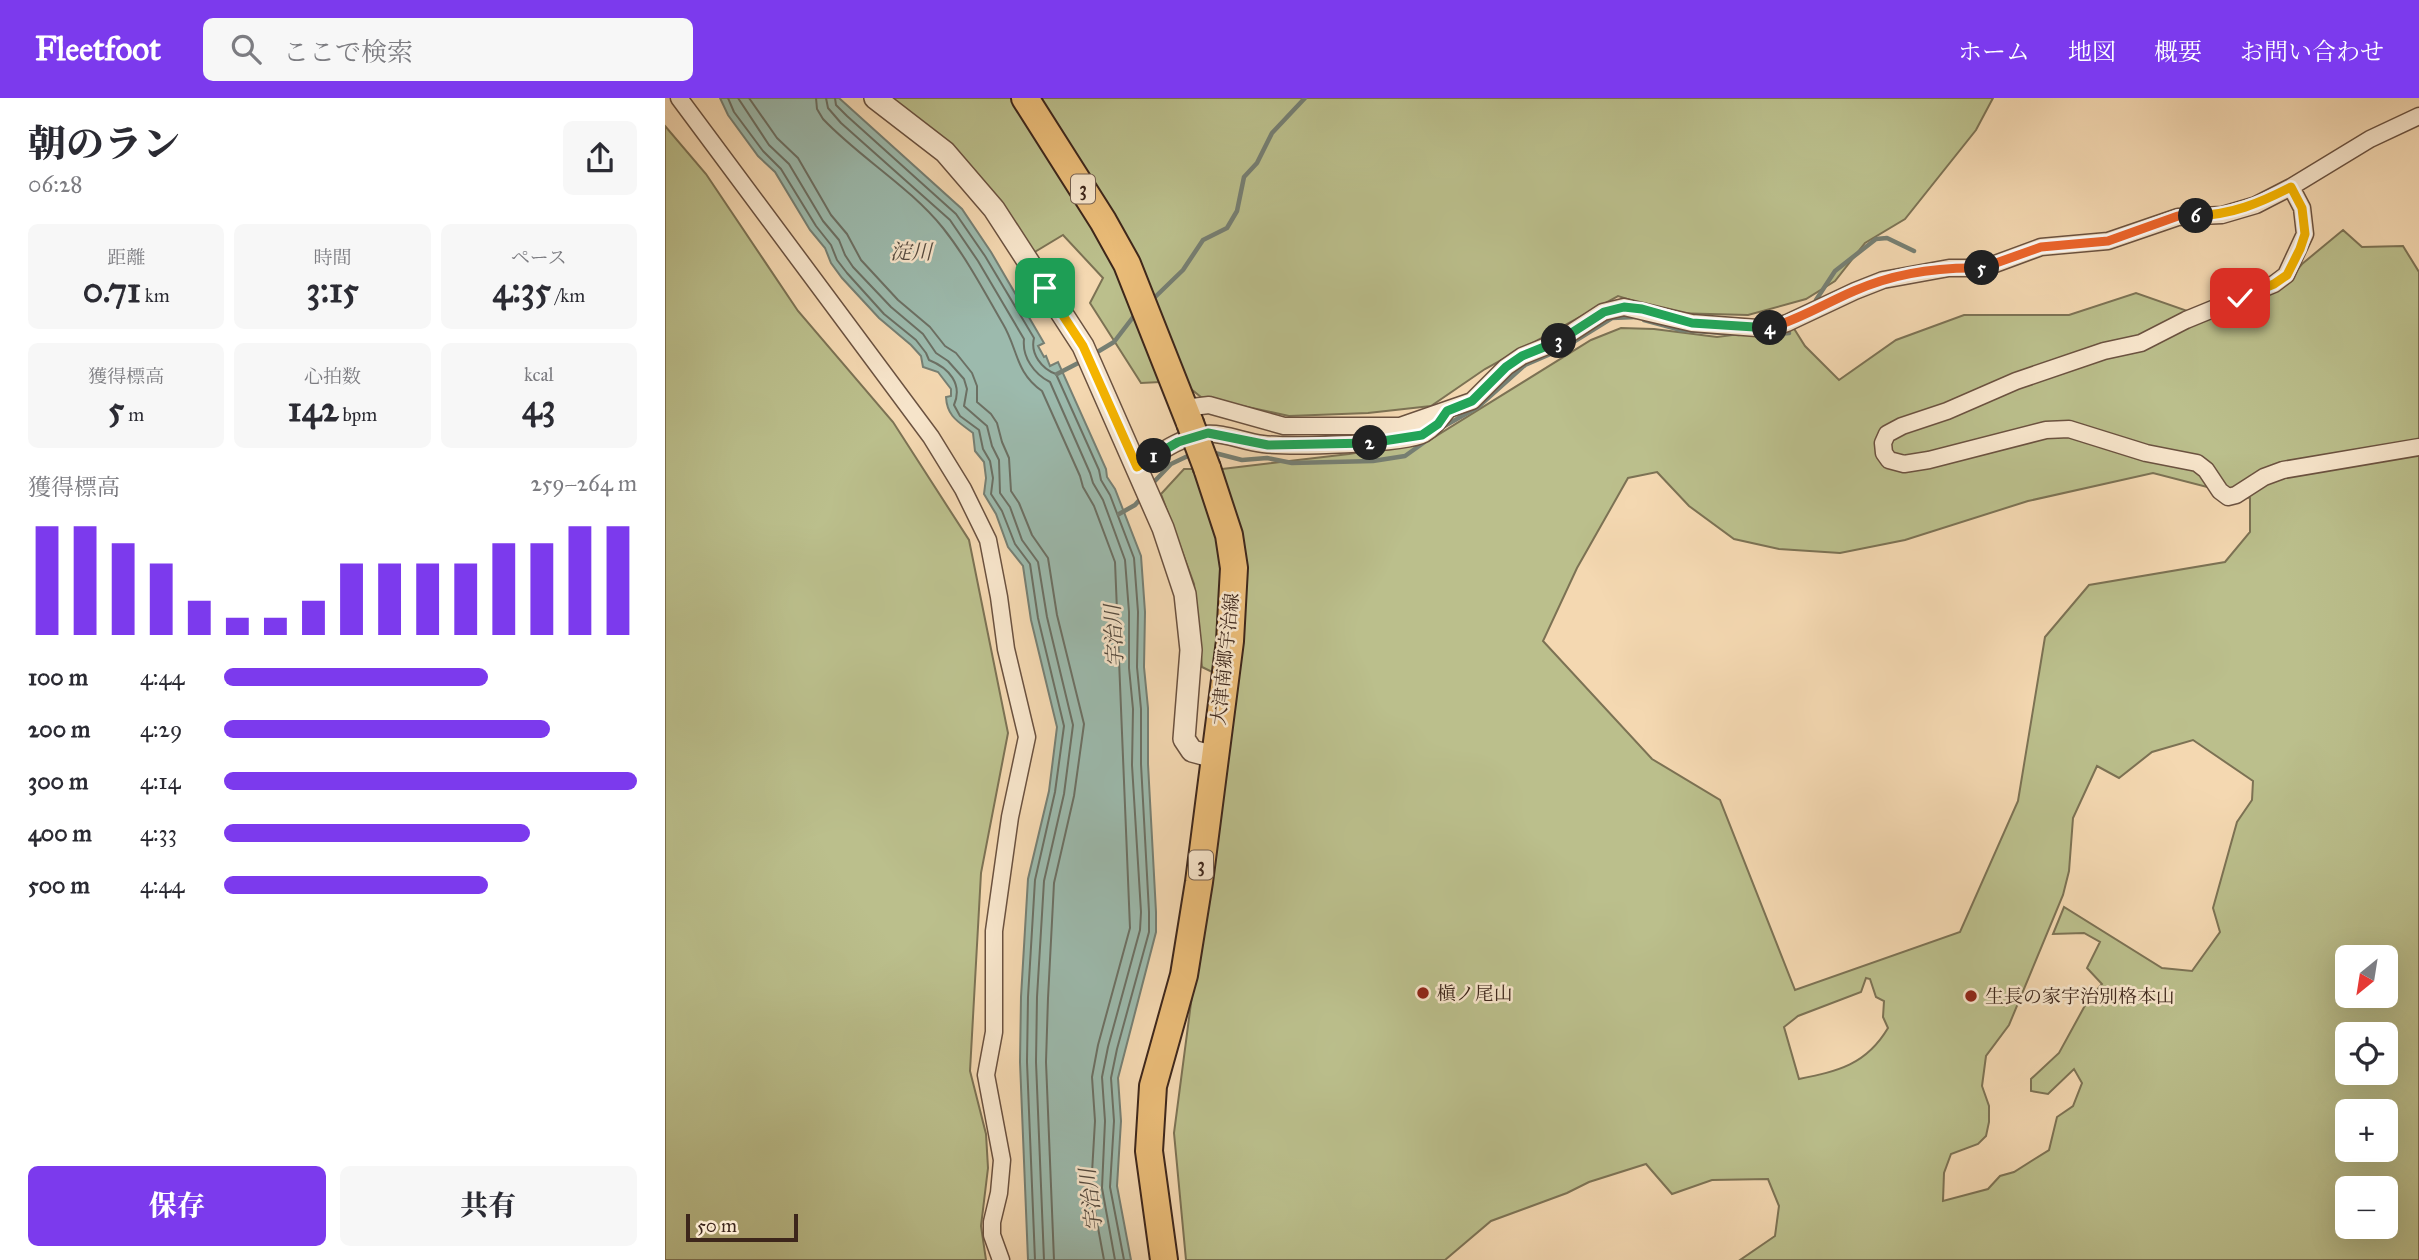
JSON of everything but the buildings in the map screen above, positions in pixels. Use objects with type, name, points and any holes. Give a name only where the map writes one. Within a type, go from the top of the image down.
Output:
[{"type":"main road","name":"大津南郷宇治線","points":[[1025,98],[1103,220],[1127,264],[1207,468],[1229,535],[1234,568],[1230,641],[1199,882],[1184,975],[1153,1086],[1149,1151],[1164,1260]]},
{"type":"street","points":[[678,98],[931,437],[963,489],[988,540],[1006,649],[1027,737],[1010,817],[994,931],[994,1032],[986,1075],[1002,1160],[999,1193],[992,1222],[992,1235],[1000,1260]]},
{"type":"street","points":[[875,98],[945,152],[994,209],[1083,346],[1153,505],[1185,594],[1191,650],[1184,739],[1192,751],[1214,757]]},
{"type":"street","points":[[1187,415],[1209,405],[1284,426],[1400,426],[1472,401],[1506,367],[1522,356],[1557,342],[1604,312],[1624,307],[1642,309],[1692,323],[1770,328],[1787,323],[1883,279],[1949,268],[1984,268],[2041,247],[2108,241],[2178,216],[2222,215],[2256,205],[2370,139],[2419,116]]},
{"type":"street","points":[[2291,187],[2302,208],[2305,234],[2287,275],[2274,284],[2186,320],[2141,343],[2104,351],[2016,381],[1947,411],[1902,426],[1887,434],[1883,443],[1884,453],[1889,460],[1904,464],[2046,430],[2069,429],[2146,453],[2197,463],[2228,497],[2283,470],[2419,447]]},
{"type":"street","points":[[1140,474],[1178,442],[1199,435],[1222,435],[1268,445],[1385,442],[1422,435],[1438,424],[1447,411]]},
{"type":"green space","points":[[885,98],[1993,98],[1976,130],[1905,219],[1865,243],[1835,281],[1806,299],[1748,315],[1672,313],[1618,296],[1485,369],[1431,406],[1368,413],[1289,416],[1201,397],[1181,381],[1141,383],[1090,303],[1103,278],[1063,235],[1033,253]]},
{"type":"green space","points":[[665,126],[706,174],[798,311],[893,422],[969,540],[1008,733],[981,873],[970,1071],[986,1134],[988,1168],[981,1226],[986,1260],[665,1260]]},
{"type":"green space","points":[[2343,230],[2362,247],[2403,246],[2419,272],[2419,1260],[1740,1260],[1775,1236],[1779,1206],[1768,1179],[1712,1180],[1672,1194],[1646,1164],[1589,1182],[1491,1221],[1445,1260],[1186,1260],[1174,1133],[1233,682],[1202,667],[1194,584],[1161,494],[1184,469],[1222,469],[1349,454],[1428,441],[1591,340],[1621,328],[1717,337],[1793,327],[1805,346],[1839,380],[1896,340],[1964,315],[2069,315],[2136,293],[2210,319],[2283,287],[2302,264]],"holes":[[[1657,472],[1689,506],[1734,539],[1779,549],[1840,553],[1905,540],[2028,501],[2153,473],[2250,498],[2250,532],[2225,562],[2089,585],[2045,637],[2018,801],[1960,932],[1795,990],[1720,800],[1652,759],[1543,641],[1577,568],[1628,478]],[[2193,740],[2253,781],[2252,800],[2237,822],[2213,908],[2220,932],[2192,971],[2162,968],[2064,907],[2053,934],[2084,933],[2100,942],[2087,968],[2102,984],[2088,1000],[2059,1053],[2031,1079],[2031,1091],[2048,1094],[2074,1069],[2082,1083],[2073,1106],[2057,1117],[2049,1150],[2014,1172],[2000,1176],[1988,1189],[1943,1201],[1944,1173],[1951,1154],[1978,1144],[1986,1136],[1989,1106],[1982,1086],[1986,1056],[2009,1025],[2063,895],[2069,871],[2073,818],[2097,766],[2119,778],[2152,752]],[[1866,978],[1870,979],[1876,997],[1884,1001],[1883,1017],[1888,1028],[1870,1050],[1850,1064],[1799,1079],[1784,1027],[1798,1016],[1861,992]]]},
{"type":"water","name":"淀川","points":[[720,98],[839,98],[962,209],[991,252],[1044,343],[1038,346],[1044,357],[1046,356],[1050,366],[1058,362],[1106,469],[1107,477],[1115,489],[1141,556],[1156,932],[1118,1078],[1121,1121],[1117,1186],[1131,1260],[1028,1260],[1020,1062],[1021,997],[1028,879],[1049,791],[1057,727],[1031,620],[1023,566],[1008,547],[996,514],[984,494],[984,462],[975,451],[973,433],[949,410],[946,397],[951,396],[951,389],[938,372],[923,367],[921,356],[911,345],[879,318],[842,278],[775,172],[758,156],[728,115]]},
{"type":"waterway","points":[[1152,300],[1183,270],[1203,240],[1227,228],[1237,211],[1244,177],[1257,163],[1272,133],[1305,98]]},
{"type":"waterway","points":[[1816,300],[1835,271],[1876,239],[1887,238],[1914,251]]},
{"type":"waterway","points":[[1094,354],[1114,342],[1137,312]]},
{"type":"waterway","points":[[1441,428],[1478,407],[1525,365],[1562,349],[1612,318],[1636,317]]},
{"type":"waterway","points":[[1644,320],[1681,330],[1739,334]]},
{"type":"waterway","points":[[1772,335],[1789,333]]},
{"type":"waterway","points":[[1057,374],[1084,360]]},
{"type":"waterway","points":[[1211,452],[1242,460],[1267,458],[1292,463],[1373,461],[1405,456],[1426,441]]},
{"type":"waterway","points":[[1152,484],[1171,464],[1192,454]]},
{"type":"waterway","points":[[1119,514],[1135,505],[1143,496]]},
{"type":"place","name":"槇ノ尾山","points":[[1423,993]]},
{"type":"place","name":"生長の家宇治別格本山","points":[[1971,996]]},
{"type":"route","points":[[1045,288],[1083,346],[1137,467],[1178,442],[1208,433],[1268,445],[1385,442],[1422,435],[1438,424],[1447,411],[1472,401],[1506,367],[1522,356],[1557,342],[1604,312],[1624,307],[1642,309],[1692,323],[1770,328],[1787,323],[1883,279],[1949,268],[1984,268],[2041,247],[2108,241],[2178,216],[2222,215],[2256,205],[2291,187],[2302,208],[2305,234],[2300,249],[2287,275],[2274,284],[2240,298]]},
{"type":"water label","name":"宇治川","points":[[1114,636]]},
{"type":"water label","name":"宇治川","points":[[1091,1200]]}]
